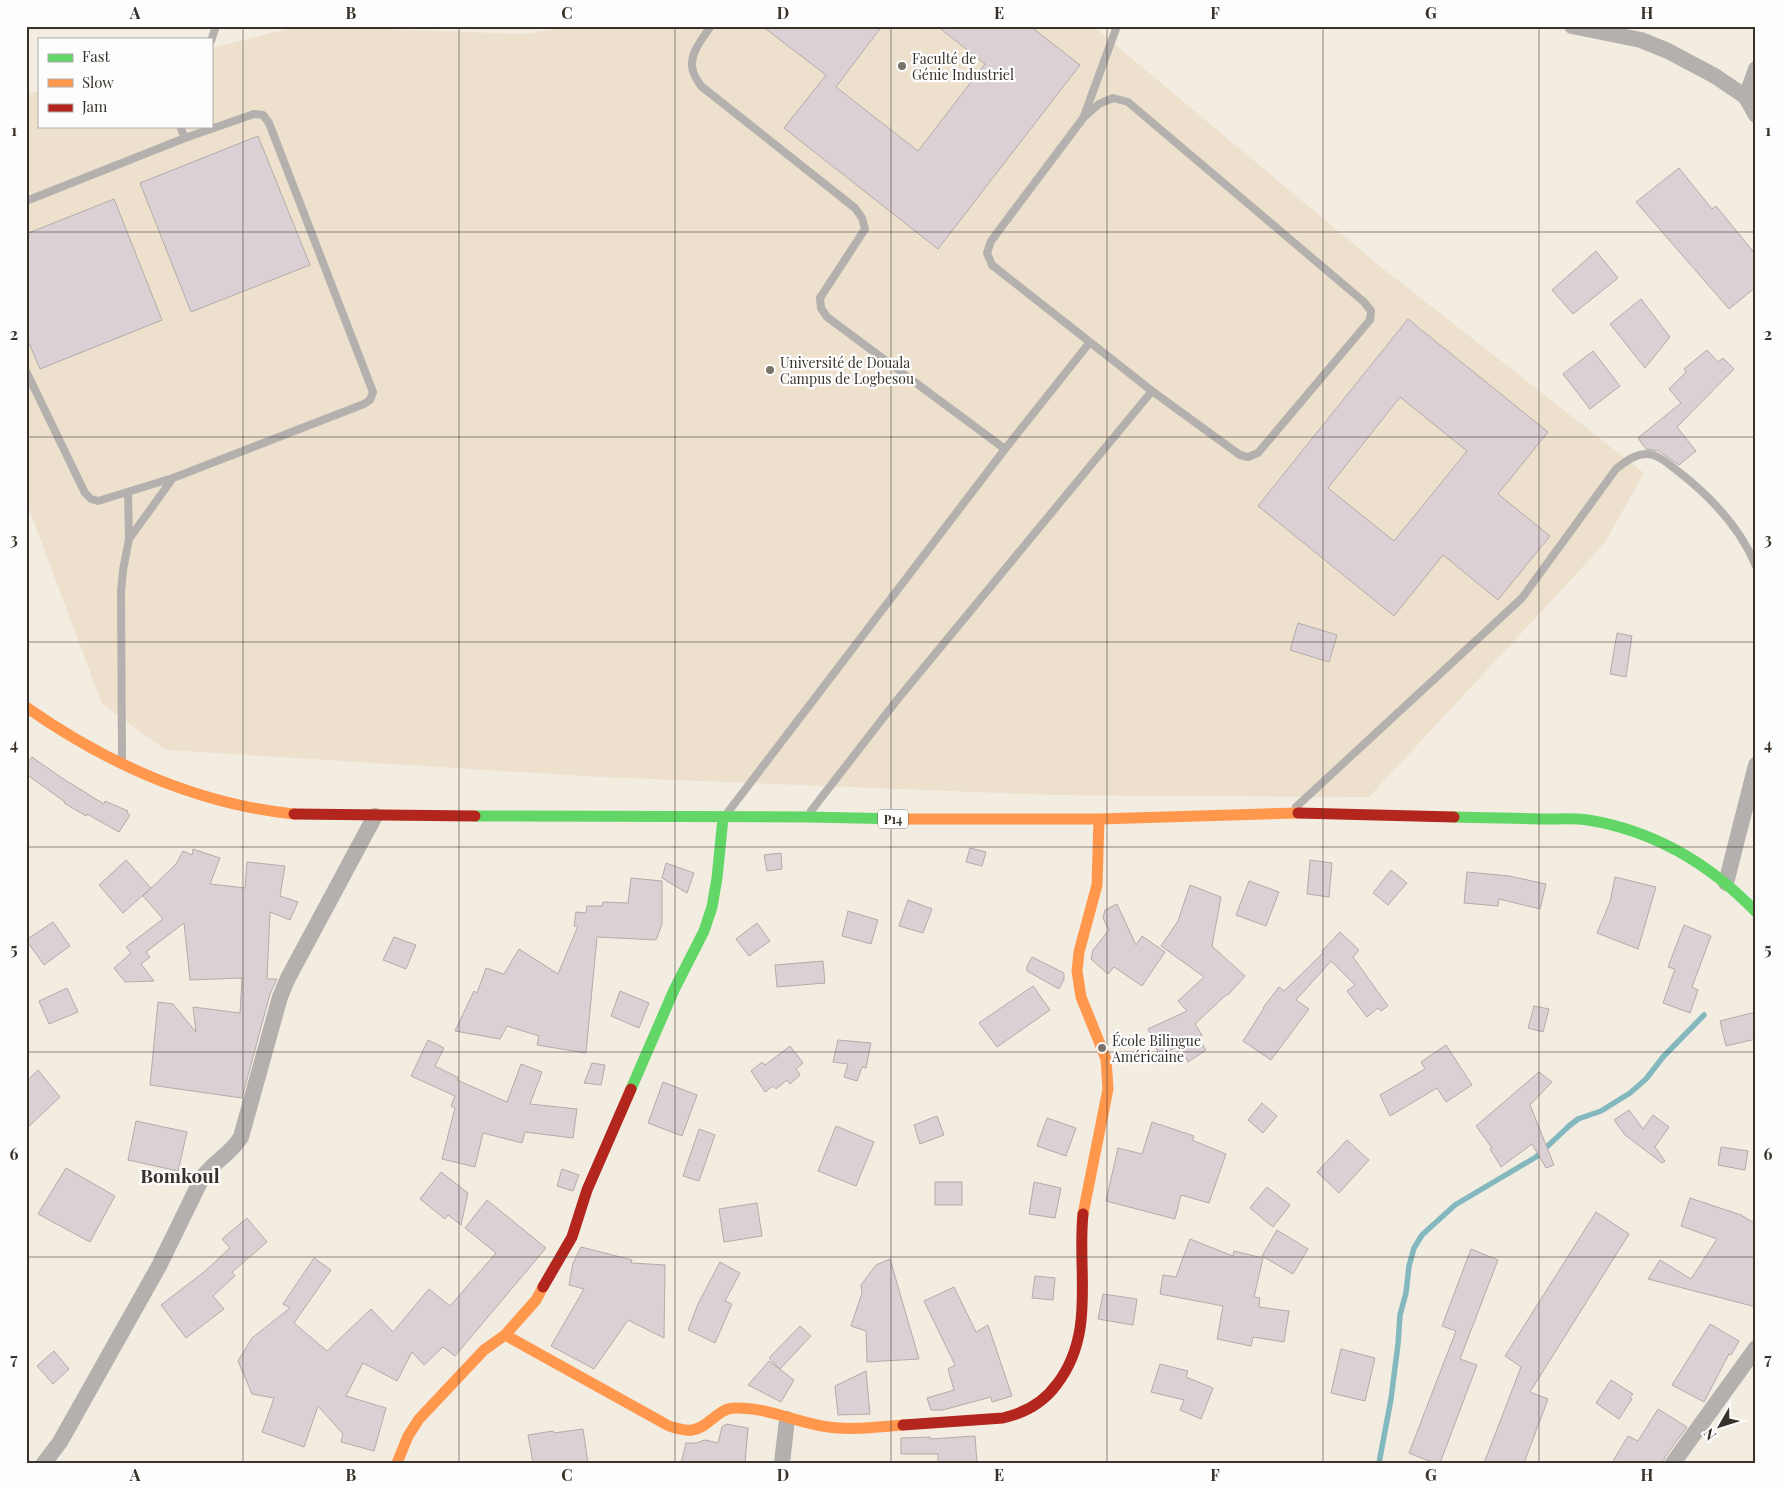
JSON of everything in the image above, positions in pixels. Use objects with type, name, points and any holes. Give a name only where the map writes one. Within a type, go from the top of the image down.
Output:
[{"type":"street","points":[[1572,26],[1641,40],[1668,51],[1715,76],[1746,97],[1756,115]]},
{"type":"street","points":[[1746,97],[1756,69]]},
{"type":"street","name":"P14","points":[[26,707],[47,722],[122,763],[166,782],[211,798],[258,809],[306,815],[1099,819],[1289,813],[1587,820],[1624,828],[1661,842],[1693,860],[1726,883],[1756,912]]},
{"type":"street","points":[[1726,883],[1756,765]]},
{"type":"street","points":[[44,1463],[60,1442],[154,1274],[202,1178],[210,1167],[241,1138],[280,997],[288,978],[375,816]]},
{"type":"street","points":[[397,1463],[408,1436],[419,1418],[484,1350],[505,1335],[536,1300],[566,1250],[587,1190],[670,999],[704,931],[712,907],[718,878],[723,818]]},
{"type":"street","points":[[505,1335],[680,1431],[691,1431],[731,1408],[767,1412],[810,1425],[838,1428],[994,1420],[1017,1416],[1040,1403],[1057,1386],[1068,1370],[1076,1353],[1082,1317],[1081,1231],[1083,1206],[1109,1092],[1105,1054],[1080,994],[1076,969],[1095,895],[1098,870],[1099,819]]},
{"type":"street","points":[[1673,1463],[1756,1348]]},
{"type":"street","points":[[782,1463],[787,1418]]},
{"type":"lane","points":[[212,38],[216,26]]},
{"type":"lane","points":[[710,26],[698,45],[692,60],[693,72],[701,86],[855,208],[862,218],[865,229],[820,298],[821,308],[827,317],[1005,449]]},
{"type":"lane","points":[[1084,117],[1117,26]]},
{"type":"lane","points":[[1114,98],[1128,102],[1364,302],[1371,310],[1370,320],[1258,452],[1248,457],[1240,455],[1152,390],[992,265],[987,253],[991,241],[1084,117],[1099,104],[1114,98]]},
{"type":"lane","points":[[26,201],[185,138],[254,114],[263,115],[269,123],[373,392],[370,400],[364,404],[173,478],[98,501],[91,499],[85,493],[26,371]]},
{"type":"lane","points":[[181,128],[185,138]]},
{"type":"lane","points":[[723,818],[1005,449],[1090,342]]},
{"type":"lane","points":[[807,817],[897,700],[1152,390]]},
{"type":"lane","points":[[1289,813],[1522,598],[1616,469],[1627,460],[1639,454],[1652,455],[1664,460],[1700,489],[1739,533],[1750,550],[1756,566]]},
{"type":"lane","points":[[129,539],[173,478]]},
{"type":"lane","points":[[122,763],[121,592],[129,539],[128,492]]},
{"type":"shaded area","name":"Université de Douala Campus de Logbesou","points":[[300,26],[527,34],[570,26],[1093,26],[1381,267],[1644,473],[1604,544],[1369,797],[1051,795],[599,777],[166,750],[102,704],[26,501],[26,94],[38,91],[38,128],[212,128],[212,48]]},
{"type":"building","points":[[762,26],[882,26],[836,87],[918,151],[985,64],[937,26],[1030,26],[1080,65],[938,249],[784,128],[826,75]]},
{"type":"building","points":[[258,136],[310,265],[191,312],[140,183]]},
{"type":"building","points":[[1679,168],[1712,209],[1716,206],[1756,255],[1756,287],[1729,309],[1636,202]]},
{"type":"building","points":[[114,199],[162,320],[40,369],[26,336],[26,234]]},
{"type":"building","points":[[1596,251],[1618,278],[1573,314],[1552,290]]},
{"type":"building","points":[[1641,299],[1670,337],[1645,368],[1610,324]]},
{"type":"building","points":[[1408,319],[1548,432],[1498,494],[1550,536],[1498,600],[1443,555],[1394,616],[1258,506]],"holes":[[[1400,397],[1467,451],[1394,541],[1328,488]]]},
{"type":"building","points":[[1707,350],[1718,362],[1723,358],[1734,369],[1677,427],[1696,451],[1679,465],[1659,451],[1646,449],[1638,438],[1681,403],[1669,389],[1686,372],[1684,369]]},
{"type":"building","points":[[1593,351],[1620,386],[1590,409],[1563,374]]},
{"type":"building","points":[[1298,623],[1337,635],[1329,662],[1290,650]]},
{"type":"building","points":[[1617,633],[1632,636],[1626,677],[1610,674]]},
{"type":"building","points":[[32,757],[104,804],[105,801],[128,811],[127,813],[130,815],[119,832],[64,803],[26,774],[26,765]]},
{"type":"building","points":[[970,848],[986,852],[982,866],[966,862]]},
{"type":"building","points":[[193,849],[220,858],[210,884],[245,888],[247,862],[285,866],[280,896],[298,902],[290,920],[270,912],[267,979],[277,979],[270,994],[242,1098],[150,1085],[158,1002],[173,1004],[196,1032],[193,1007],[240,1013],[242,978],[190,980],[184,923],[146,952],[150,957],[141,964],[154,981],[125,982],[114,968],[131,953],[126,947],[163,919],[143,896],[176,864],[183,851],[192,855]]},
{"type":"building","points":[[781,853],[782,869],[767,871],[764,855]]},
{"type":"building","points":[[126,860],[151,888],[123,913],[99,885]]},
{"type":"building","points":[[1310,860],[1332,863],[1329,897],[1307,894]]},
{"type":"building","points":[[666,863],[694,873],[687,893],[662,878]]},
{"type":"building","points":[[1391,870],[1407,883],[1388,905],[1373,893]]},
{"type":"building","points":[[1467,872],[1509,876],[1546,884],[1540,909],[1499,899],[1498,906],[1464,903]]},
{"type":"building","points":[[1615,877],[1656,887],[1638,949],[1597,933],[1610,902]]},
{"type":"building","points":[[631,878],[662,881],[662,924],[656,940],[597,937],[586,1053],[537,1045],[539,1036],[507,1026],[500,1039],[455,1031],[474,991],[477,993],[486,968],[504,974],[519,949],[558,974],[578,926],[574,926],[576,912],[586,913],[587,906],[602,906],[603,902],[628,903]]},
{"type":"building","points":[[1249,881],[1279,892],[1266,926],[1236,915]]},
{"type":"building","points":[[1190,885],[1221,897],[1212,946],[1245,976],[1228,995],[1195,1024],[1202,1035],[1198,1037],[1206,1050],[1188,1062],[1180,1046],[1159,1055],[1148,1029],[1187,1011],[1178,1001],[1204,977],[1161,946],[1178,921]]},
{"type":"building","points":[[908,900],[932,909],[923,933],[899,926]]},
{"type":"building","points":[[1117,904],[1136,945],[1142,936],[1165,952],[1142,986],[1114,967],[1108,974],[1091,959],[1093,950],[1109,930],[1103,918],[1105,910]]},
{"type":"building","points":[[848,911],[878,920],[871,944],[842,936]]},
{"type":"building","points":[[53,922],[70,946],[44,965],[26,940]]},
{"type":"building","points":[[757,923],[770,941],[749,956],[736,939]]},
{"type":"building","points":[[1684,925],[1711,936],[1692,987],[1698,990],[1690,1013],[1663,1003],[1675,969],[1668,967]]},
{"type":"building","points":[[1340,932],[1359,950],[1353,957],[1388,1006],[1381,1011],[1378,1008],[1367,1017],[1347,991],[1355,985],[1331,961],[1296,1000],[1309,1009],[1271,1060],[1243,1041],[1263,1008],[1279,987],[1284,991],[1323,953],[1322,951]]},
{"type":"building","points":[[394,937],[416,945],[406,969],[383,960]]},
{"type":"building","points":[[1032,957],[1064,973],[1064,979],[1059,989],[1027,971],[1027,966]]},
{"type":"building","points":[[823,961],[825,983],[777,987],[775,965]]},
{"type":"building","points":[[1033,986],[1050,1010],[997,1047],[979,1023]]},
{"type":"building","points":[[67,988],[78,1012],[49,1024],[39,1001]]},
{"type":"building","points":[[620,991],[649,1003],[639,1028],[611,1016]]},
{"type":"building","points":[[1534,1006],[1549,1009],[1543,1032],[1528,1028]]},
{"type":"building","points":[[1756,1012],[1756,1039],[1726,1046],[1720,1021]]},
{"type":"building","points":[[428,1040],[444,1048],[435,1066],[459,1078],[457,1080],[507,1102],[521,1064],[542,1072],[530,1104],[577,1109],[573,1138],[525,1132],[522,1143],[483,1133],[475,1167],[442,1159],[455,1108],[451,1106],[455,1096],[411,1076]]},
{"type":"building","points":[[838,1040],[871,1043],[866,1068],[862,1067],[857,1081],[844,1077],[848,1064],[833,1062]]},
{"type":"building","points":[[1446,1045],[1472,1085],[1446,1102],[1437,1088],[1390,1116],[1380,1095],[1425,1069],[1421,1062]]},
{"type":"building","points":[[790,1046],[803,1063],[796,1069],[800,1075],[790,1084],[787,1080],[776,1089],[773,1086],[765,1092],[751,1071],[762,1062],[765,1065]]},
{"type":"building","points":[[592,1063],[605,1065],[601,1085],[584,1083]]},
{"type":"building","points":[[38,1070],[60,1097],[26,1129],[26,1082]]},
{"type":"building","points":[[1539,1072],[1552,1082],[1530,1105],[1554,1165],[1546,1168],[1532,1144],[1501,1167],[1490,1149],[1492,1148],[1476,1126]]},
{"type":"building","points":[[663,1082],[697,1095],[682,1136],[648,1123]]},
{"type":"building","points":[[1262,1103],[1277,1116],[1263,1133],[1248,1120]]},
{"type":"building","points":[[1629,1110],[1643,1129],[1653,1115],[1669,1127],[1655,1147],[1665,1161],[1662,1163],[1625,1135],[1614,1120]]},
{"type":"building","points":[[937,1116],[944,1135],[920,1144],[914,1125]]},
{"type":"building","points":[[1047,1118],[1076,1128],[1066,1156],[1037,1146]]},
{"type":"building","points":[[136,1121],[187,1132],[178,1171],[128,1160]]},
{"type":"building","points":[[1152,1122],[1194,1136],[1192,1140],[1226,1154],[1209,1203],[1181,1195],[1175,1219],[1106,1201],[1118,1148],[1142,1154]]},
{"type":"building","points":[[836,1126],[874,1142],[856,1186],[818,1171]]},
{"type":"building","points":[[699,1129],[715,1135],[699,1181],[683,1176]]},
{"type":"building","points":[[1347,1140],[1369,1160],[1339,1193],[1317,1172]]},
{"type":"building","points":[[1721,1147],[1748,1151],[1745,1170],[1718,1165]]},
{"type":"building","points":[[66,1168],[115,1196],[90,1242],[38,1214]]},
{"type":"building","points":[[562,1169],[579,1175],[573,1191],[557,1186]]},
{"type":"building","points":[[441,1172],[468,1193],[461,1225],[448,1215],[445,1219],[420,1199]]},
{"type":"building","points":[[935,1182],[962,1182],[962,1205],[935,1205]]},
{"type":"building","points":[[1034,1182],[1061,1188],[1055,1218],[1029,1214]]},
{"type":"building","points":[[1267,1187],[1290,1205],[1273,1227],[1250,1208]]},
{"type":"building","points":[[1690,1198],[1741,1215],[1756,1224],[1756,1307],[1648,1279],[1660,1260],[1691,1279],[1717,1239],[1681,1226]]},
{"type":"building","points":[[487,1200],[546,1248],[455,1356],[443,1347],[424,1365],[412,1352],[397,1381],[363,1363],[346,1396],[386,1408],[374,1451],[341,1442],[343,1434],[318,1406],[304,1447],[262,1432],[274,1398],[252,1394],[238,1361],[252,1338],[290,1308],[283,1304],[314,1258],[331,1270],[294,1323],[327,1351],[371,1309],[393,1332],[429,1289],[450,1306],[496,1253],[465,1228]]},
{"type":"building","points":[[757,1203],[762,1236],[724,1242],[719,1209]]},
{"type":"building","points":[[1596,1212],[1629,1234],[1530,1392],[1548,1399],[1524,1463],[1484,1463],[1521,1367],[1505,1356]]},
{"type":"building","points":[[247,1218],[267,1242],[232,1272],[235,1276],[213,1296],[224,1309],[186,1338],[161,1305],[204,1272],[230,1248],[222,1239]]},
{"type":"building","points":[[1277,1230],[1308,1249],[1293,1274],[1262,1256]]},
{"type":"building","points":[[1190,1239],[1233,1256],[1234,1251],[1263,1258],[1254,1297],[1260,1298],[1259,1307],[1289,1311],[1284,1342],[1253,1337],[1251,1346],[1217,1339],[1223,1306],[1160,1294],[1163,1275],[1176,1277]]},
{"type":"building","points":[[581,1247],[632,1260],[631,1263],[665,1265],[664,1338],[628,1320],[594,1369],[551,1346],[584,1289],[569,1285],[573,1263]]},
{"type":"building","points":[[1471,1249],[1498,1260],[1460,1359],[1477,1365],[1440,1463],[1434,1463],[1409,1453],[1456,1331],[1442,1326]]},
{"type":"building","points":[[890,1259],[919,1359],[867,1362],[866,1331],[851,1326],[862,1293],[861,1285],[876,1265]]},
{"type":"building","points":[[720,1262],[740,1273],[725,1301],[732,1304],[715,1343],[688,1330],[698,1304]]},
{"type":"building","points":[[1035,1276],[1055,1278],[1053,1300],[1032,1298]]},
{"type":"building","points":[[954,1287],[976,1332],[988,1325],[1012,1396],[992,1402],[991,1397],[943,1410],[931,1410],[927,1398],[954,1390],[948,1369],[955,1365],[924,1301]]},
{"type":"building","points":[[1103,1294],[1137,1299],[1133,1325],[1098,1319]]},
{"type":"building","points":[[1710,1324],[1739,1341],[1731,1355],[1729,1354],[1704,1402],[1672,1385]]},
{"type":"building","points":[[800,1326],[811,1336],[780,1369],[769,1358]]},
{"type":"building","points":[[1341,1349],[1375,1358],[1365,1401],[1331,1393]]},
{"type":"building","points":[[54,1351],[69,1369],[53,1384],[37,1366]]},
{"type":"building","points":[[769,1361],[794,1380],[781,1402],[748,1385]]},
{"type":"building","points":[[1160,1364],[1188,1371],[1186,1377],[1213,1388],[1201,1419],[1180,1410],[1184,1400],[1151,1392]]},
{"type":"building","points":[[866,1371],[870,1414],[838,1415],[835,1386]]},
{"type":"building","points":[[1611,1380],[1633,1394],[1630,1397],[1632,1399],[1619,1419],[1596,1403]]},
{"type":"building","points":[[1658,1409],[1687,1427],[1665,1457],[1663,1463],[1612,1463],[1628,1436],[1638,1441]]},
{"type":"building","points":[[726,1424],[748,1428],[745,1463],[681,1463],[686,1443],[696,1443],[705,1440],[718,1443],[722,1427]]},
{"type":"building","points":[[583,1429],[588,1463],[533,1463],[528,1435]]},
{"type":"building","points":[[975,1436],[977,1463],[938,1463],[938,1454],[901,1454],[901,1438],[930,1437],[930,1439]]},
{"type":"waterway","points":[[1379,1463],[1391,1399],[1400,1315],[1406,1293],[1409,1266],[1414,1248],[1422,1235],[1455,1205],[1536,1157],[1578,1119],[1601,1111],[1630,1093],[1646,1079],[1663,1057],[1704,1015]]},
{"type":"traffic: fast","points":[[475,816],[905,819]]},
{"type":"traffic: fast","points":[[1454,817],[1583,819],[1636,832],[1680,852],[1700,865],[1720,879],[1756,912]]},
{"type":"traffic: fast","points":[[631,1089],[674,990],[704,931],[712,907],[717,878],[723,818]]},
{"type":"traffic: slow","points":[[26,707],[88,746],[153,778],[187,791],[222,801],[294,814]]},
{"type":"traffic: slow","points":[[905,819],[1099,819],[1298,813]]},
{"type":"traffic: slow","points":[[1083,1214],[1108,1089],[1106,1059],[1081,997],[1077,971],[1079,952],[1097,885],[1099,819]]},
{"type":"traffic: slow","points":[[397,1463],[408,1436],[419,1419],[484,1350],[505,1335],[536,1300],[543,1287]]},
{"type":"traffic: slow","points":[[505,1335],[669,1426],[680,1429],[698,1428],[723,1411],[735,1408],[757,1410],[811,1424],[832,1427],[862,1428],[903,1425]]},
{"type":"traffic: jam","points":[[1298,813],[1454,817]]},
{"type":"traffic: jam","points":[[294,814],[475,816]]},
{"type":"traffic: jam","points":[[543,1287],[572,1237],[587,1190],[631,1089]]},
{"type":"traffic: jam","points":[[903,1425],[1003,1418],[1033,1406],[1052,1390],[1069,1364],[1077,1344],[1081,1323],[1083,1214]]},
{"type":"place","name":"Faculté de Génie Industriel","points":[[902,66]]},
{"type":"place","name":"Université de Douala Campus de Logbesou","points":[[770,370]]},
{"type":"place","name":"École Bilingue Américaine","points":[[1102,1048]]},
{"type":"district","name":"Bomkoul","points":[[180,1175]]}]
